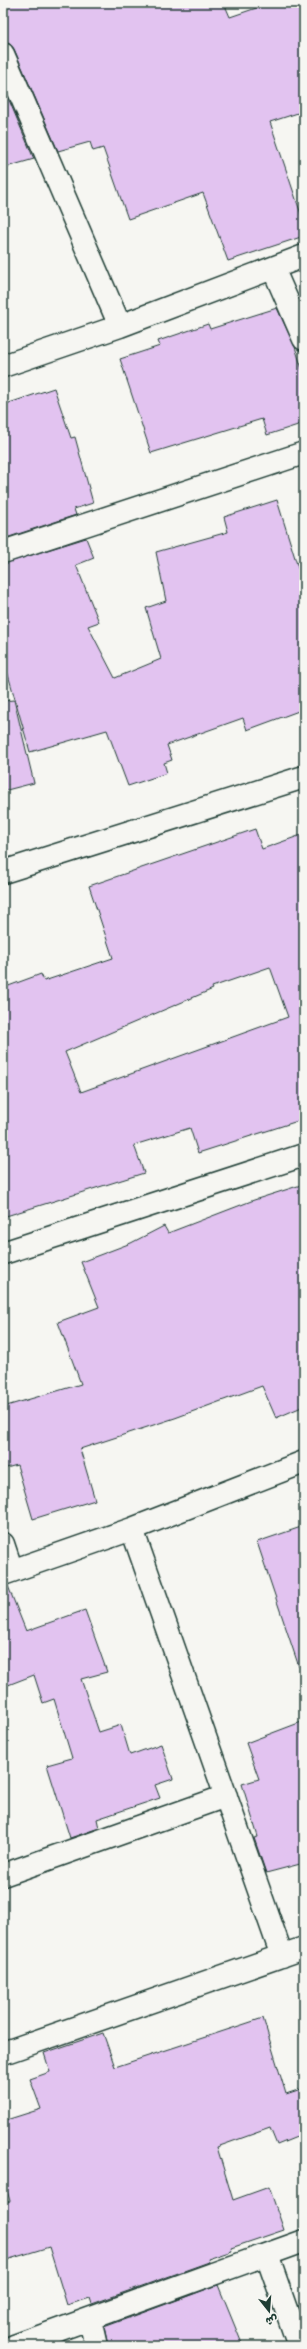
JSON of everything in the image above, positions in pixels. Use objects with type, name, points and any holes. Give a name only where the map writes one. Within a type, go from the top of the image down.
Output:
[{"type":"street","points":[[3,54],[120,326]]},
{"type":"street","points":[[3,366],[120,326],[304,256]]},
{"type":"street","points":[[273,268],[304,339]]},
{"type":"street","points":[[3,552],[304,453]]},
{"type":"street","points":[[3,872],[304,777]]},
{"type":"street","points":[[3,1253],[304,1155]]},
{"type":"street","points":[[3,1544],[7,1573],[132,1529],[304,1462]]},
{"type":"street","points":[[132,1529],[282,1956]]},
{"type":"street","points":[[3,1875],[226,1796]]},
{"type":"street","points":[[3,2053],[304,1948]]},
{"type":"street","points":[[14,2346],[90,2320],[304,2240]]},
{"type":"street","points":[[267,2255],[299,2346]]},
{"type":"street","points":[[90,2320],[96,2346]]},
{"type":"building","points":[[3,3],[224,3],[230,17],[271,3],[300,3],[304,16],[304,111],[270,122],[304,223],[304,236],[228,261],[203,193],[128,219],[103,148],[93,151],[90,142],[58,151],[14,49],[10,44],[3,42]]},
{"type":"building","points":[[3,86],[34,159],[3,168]]},
{"type":"building","points":[[277,308],[295,347],[304,375],[304,423],[267,435],[262,419],[151,453],[120,359],[160,346],[158,341],[208,324],[210,329]]},
{"type":"building","points":[[54,388],[71,438],[75,437],[93,503],[74,509],[76,515],[3,539],[3,405]]},
{"type":"building","points":[[277,500],[304,587],[304,709],[247,730],[243,718],[167,745],[172,760],[164,763],[167,773],[128,786],[107,730],[30,752],[3,657],[3,564],[86,538],[94,558],[76,565],[99,622],[88,626],[115,678],[161,659],[146,608],[166,601],[156,552],[228,532],[224,517]]},
{"type":"building","points":[[14,700],[34,783],[3,791],[3,701]]},
{"type":"building","points":[[255,829],[262,849],[304,834],[304,1119],[198,1153],[190,1128],[134,1145],[144,1173],[3,1217],[3,988],[41,974],[44,981],[113,958],[89,886]],"holes":[[[270,967],[288,1017],[81,1092],[65,1052],[213,989],[212,987]]]},
{"type":"building","points":[[304,1184],[304,1406],[276,1418],[262,1386],[175,1418],[80,1449],[95,1500],[33,1519],[17,1465],[3,1469],[3,1407],[81,1384],[58,1322],[99,1307],[81,1262],[131,1243],[164,1226],[168,1233],[254,1200]]},
{"type":"building","points":[[304,1526],[304,1666],[299,1667],[257,1542]]},
{"type":"building","points":[[3,1586],[8,1586],[26,1631],[85,1610],[107,1672],[81,1679],[99,1732],[121,1725],[130,1755],[161,1744],[173,1779],[155,1785],[160,1798],[97,1819],[99,1828],[70,1838],[47,1765],[72,1758],[54,1699],[43,1703],[34,1675],[3,1687]]},
{"type":"building","points":[[304,1721],[304,1863],[266,1873],[254,1838],[258,1837],[242,1784],[259,1779],[246,1743]]},
{"type":"building","points":[[263,2018],[286,2094],[304,2088],[304,2134],[277,2145],[270,2128],[217,2147],[233,2200],[269,2187],[284,2230],[231,2248],[232,2251],[208,2259],[209,2262],[92,2304],[90,2298],[67,2305],[49,2247],[3,2261],[3,2204],[10,2201],[3,2177],[3,2121],[41,2109],[30,2079],[50,2072],[44,2053],[103,2033],[115,2067]]},
{"type":"building","points":[[218,2285],[243,2346],[108,2346],[104,2327]]}]
